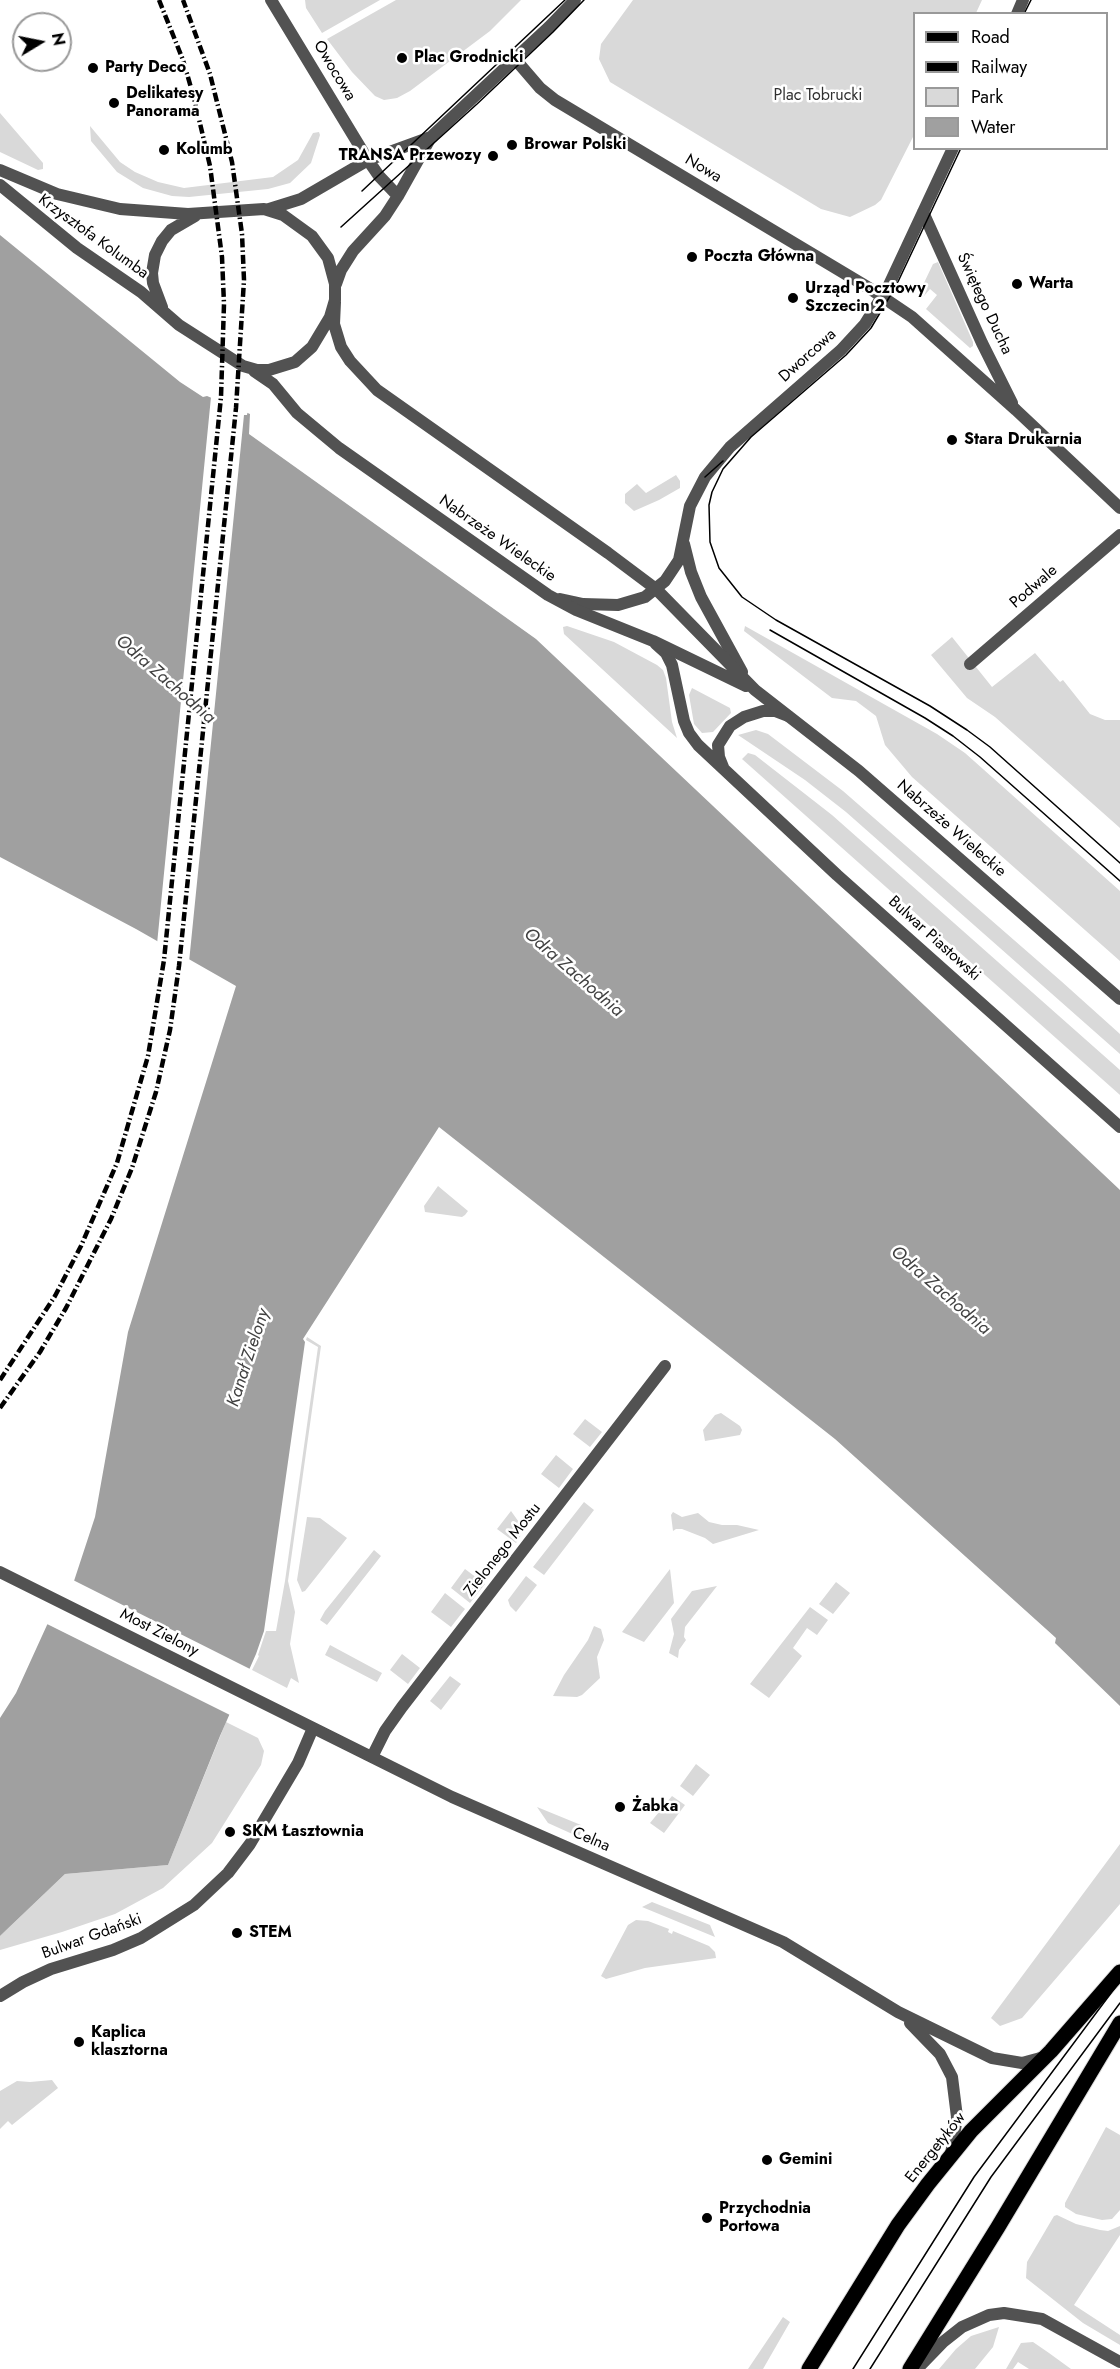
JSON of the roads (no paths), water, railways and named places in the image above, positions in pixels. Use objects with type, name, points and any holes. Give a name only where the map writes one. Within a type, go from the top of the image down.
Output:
[{"type":"main road","name":"Energetyków","points":[[809,2369],[898,2225],[950,2156],[989,2112],[1046,2056],[1120,1972]]},
{"type":"main road","points":[[910,2369],[1120,2022]]},
{"type":"street","name":"Owocowa","points":[[271,0],[368,160]]},
{"type":"street","points":[[335,288],[341,270],[353,251],[385,216],[431,136],[575,0]]},
{"type":"street","name":"Nowa","points":[[515,59],[540,88],[555,100],[883,297]]},
{"type":"street","points":[[264,209],[301,199],[368,160],[431,136]]},
{"type":"street","name":"Dworcowa","points":[[548,595],[583,604],[614,606],[640,599],[669,577],[677,563],[692,500],[712,467],[730,447],[841,350],[866,324],[883,297],[952,150]]},
{"type":"street","points":[[368,160],[398,196]]},
{"type":"street","name":"Krzysztofa Kolumba","points":[[0,170],[48,191],[97,205],[140,212],[178,214],[264,209],[288,217],[320,245],[333,271],[335,302],[330,317],[320,337],[300,360],[278,369],[265,371],[236,363],[179,325],[124,280],[77,248],[0,185]]},
{"type":"street","name":"Świętego Ducha","points":[[924,212],[982,343],[1016,410]]},
{"type":"street","name":"Krzysztofa Kolumba","points":[[167,314],[153,283],[152,273],[156,252],[166,235],[180,223],[211,213]]},
{"type":"street","name":"Świętego Ducha","points":[[883,297],[912,317],[1016,410],[1120,508]]},
{"type":"street","name":"Nabrzeże Wieleckie","points":[[335,302],[334,324],[341,347],[350,361],[377,390],[656,589],[755,690],[884,792],[1120,999]]},
{"type":"street","name":"Nabrzeże Wieleckie","points":[[249,368],[273,384],[297,413],[339,448],[548,595],[586,614],[653,641],[755,690]]},
{"type":"street","name":"Podwale","points":[[969,664],[1120,535]]},
{"type":"street","name":"Dworcowa","points":[[683,539],[691,572],[708,613],[734,661],[755,690]]},
{"type":"street","name":"Bulwar Piastowski","points":[[653,641],[666,653],[672,665],[684,721],[688,733],[698,745],[837,875],[1120,1127]]},
{"type":"street","name":"Bulwar Piastowski","points":[[728,773],[719,757],[718,745],[730,726],[744,717],[763,711],[781,713],[792,719]]},
{"type":"street","name":"Zielonego Mostu","points":[[372,1757],[387,1727],[665,1366]]},
{"type":"street","name":"Most Zielony","points":[[0,1572],[266,1705]]},
{"type":"street","name":"Celna","points":[[266,1705],[452,1797],[783,1942],[898,2012],[1001,2061],[1022,2063],[1046,2056]]},
{"type":"street","name":"Bulwar Gdański","points":[[0,1996],[51,1969],[113,1950],[141,1938],[194,1905],[228,1873],[250,1844],[298,1763],[313,1728]]},
{"type":"street","name":"Celna","points":[[898,2012],[936,2048],[952,2077],[957,2117],[950,2156]]},
{"type":"street","points":[[917,2369],[962,2326],[989,2315],[1004,2313],[1042,2319],[1120,2362]]},
{"type":"water","points":[[0,235],[180,382],[203,397],[207,396],[250,414],[249,434],[536,639],[1120,1190],[1120,1706],[1055,1643],[1056,1638],[835,1439],[439,1127],[303,1339],[305,1342],[264,1631],[168,1865],[65,1874],[0,1936],[0,1718],[16,1693],[47,1625],[74,1581],[95,1517],[128,1332],[236,986],[136,929],[0,857]]},
{"type":"tram line","points":[[362,191],[565,0]]},
{"type":"tram line","points":[[341,227],[477,104],[584,0]]},
{"type":"tram line","points":[[1025,12],[1031,0]]},
{"type":"tram line","points":[[960,150],[896,286],[871,328],[846,355],[751,437],[723,469],[712,492],[709,505],[710,542],[719,568],[742,597],[776,620],[930,706],[967,730],[990,747],[1120,863]]},
{"type":"tram line","points":[[705,477],[723,461]]},
{"type":"tram line","points":[[770,630],[953,736],[980,757],[1120,881]]},
{"type":"tram line","points":[[853,2369],[974,2177],[1120,1981]]},
{"type":"tram line","points":[[870,2369],[991,2177],[1120,2003]]},
{"type":"railway","points":[[0,1380],[55,1296],[81,1246],[117,1163],[148,1056],[164,960],[221,397],[224,304],[222,257],[210,166],[183,60],[159,0]]},
{"type":"railway","points":[[0,1408],[40,1352],[66,1308],[111,1219],[132,1168],[156,1092],[170,1030],[179,966],[236,408],[244,280],[242,234],[232,162],[210,74],[183,0]]},
{"type":"place","name":"Plac Grodnicki","points":[[402,58]]},
{"type":"place","name":"Party Deco","points":[[93,68]]},
{"type":"place","name":"Delikatesy Panorama","points":[[114,103]]},
{"type":"place","name":"Browar Polski","points":[[512,145]]},
{"type":"place","name":"Kolumb","points":[[164,150]]},
{"type":"place","name":"TRANSA Przewozy","points":[[493,156]]},
{"type":"place","name":"Poczta Główna","points":[[692,257]]},
{"type":"place","name":"Warta","points":[[1017,284]]},
{"type":"place","name":"Urząd Pocztowy Szczecin 2","points":[[793,298]]},
{"type":"place","name":"Stara Drukarnia","points":[[952,440]]},
{"type":"place","name":"Żabka","points":[[620,1807]]},
{"type":"place","name":"SKM Łasztownia","points":[[230,1832]]},
{"type":"place","name":"STEM","points":[[237,1933]]},
{"type":"place","name":"Kaplica klasztorna","points":[[79,2042]]},
{"type":"place","name":"Gemini","points":[[767,2160]]},
{"type":"place","name":"Przychodnia Portowa","points":[[707,2218]]},
{"type":"park label","name":"Plac Tobrucki","points":[[818,96]]},
{"type":"water label","name":"Odra Zachodnia","points":[[165,680]]},
{"type":"water label","name":"Odra Zachodnia","points":[[573,973]]},
{"type":"water label","name":"Odra Zachodnia","points":[[940,1291]]},
{"type":"water label","name":"Kanał Zielony","points":[[249,1358]]}]
